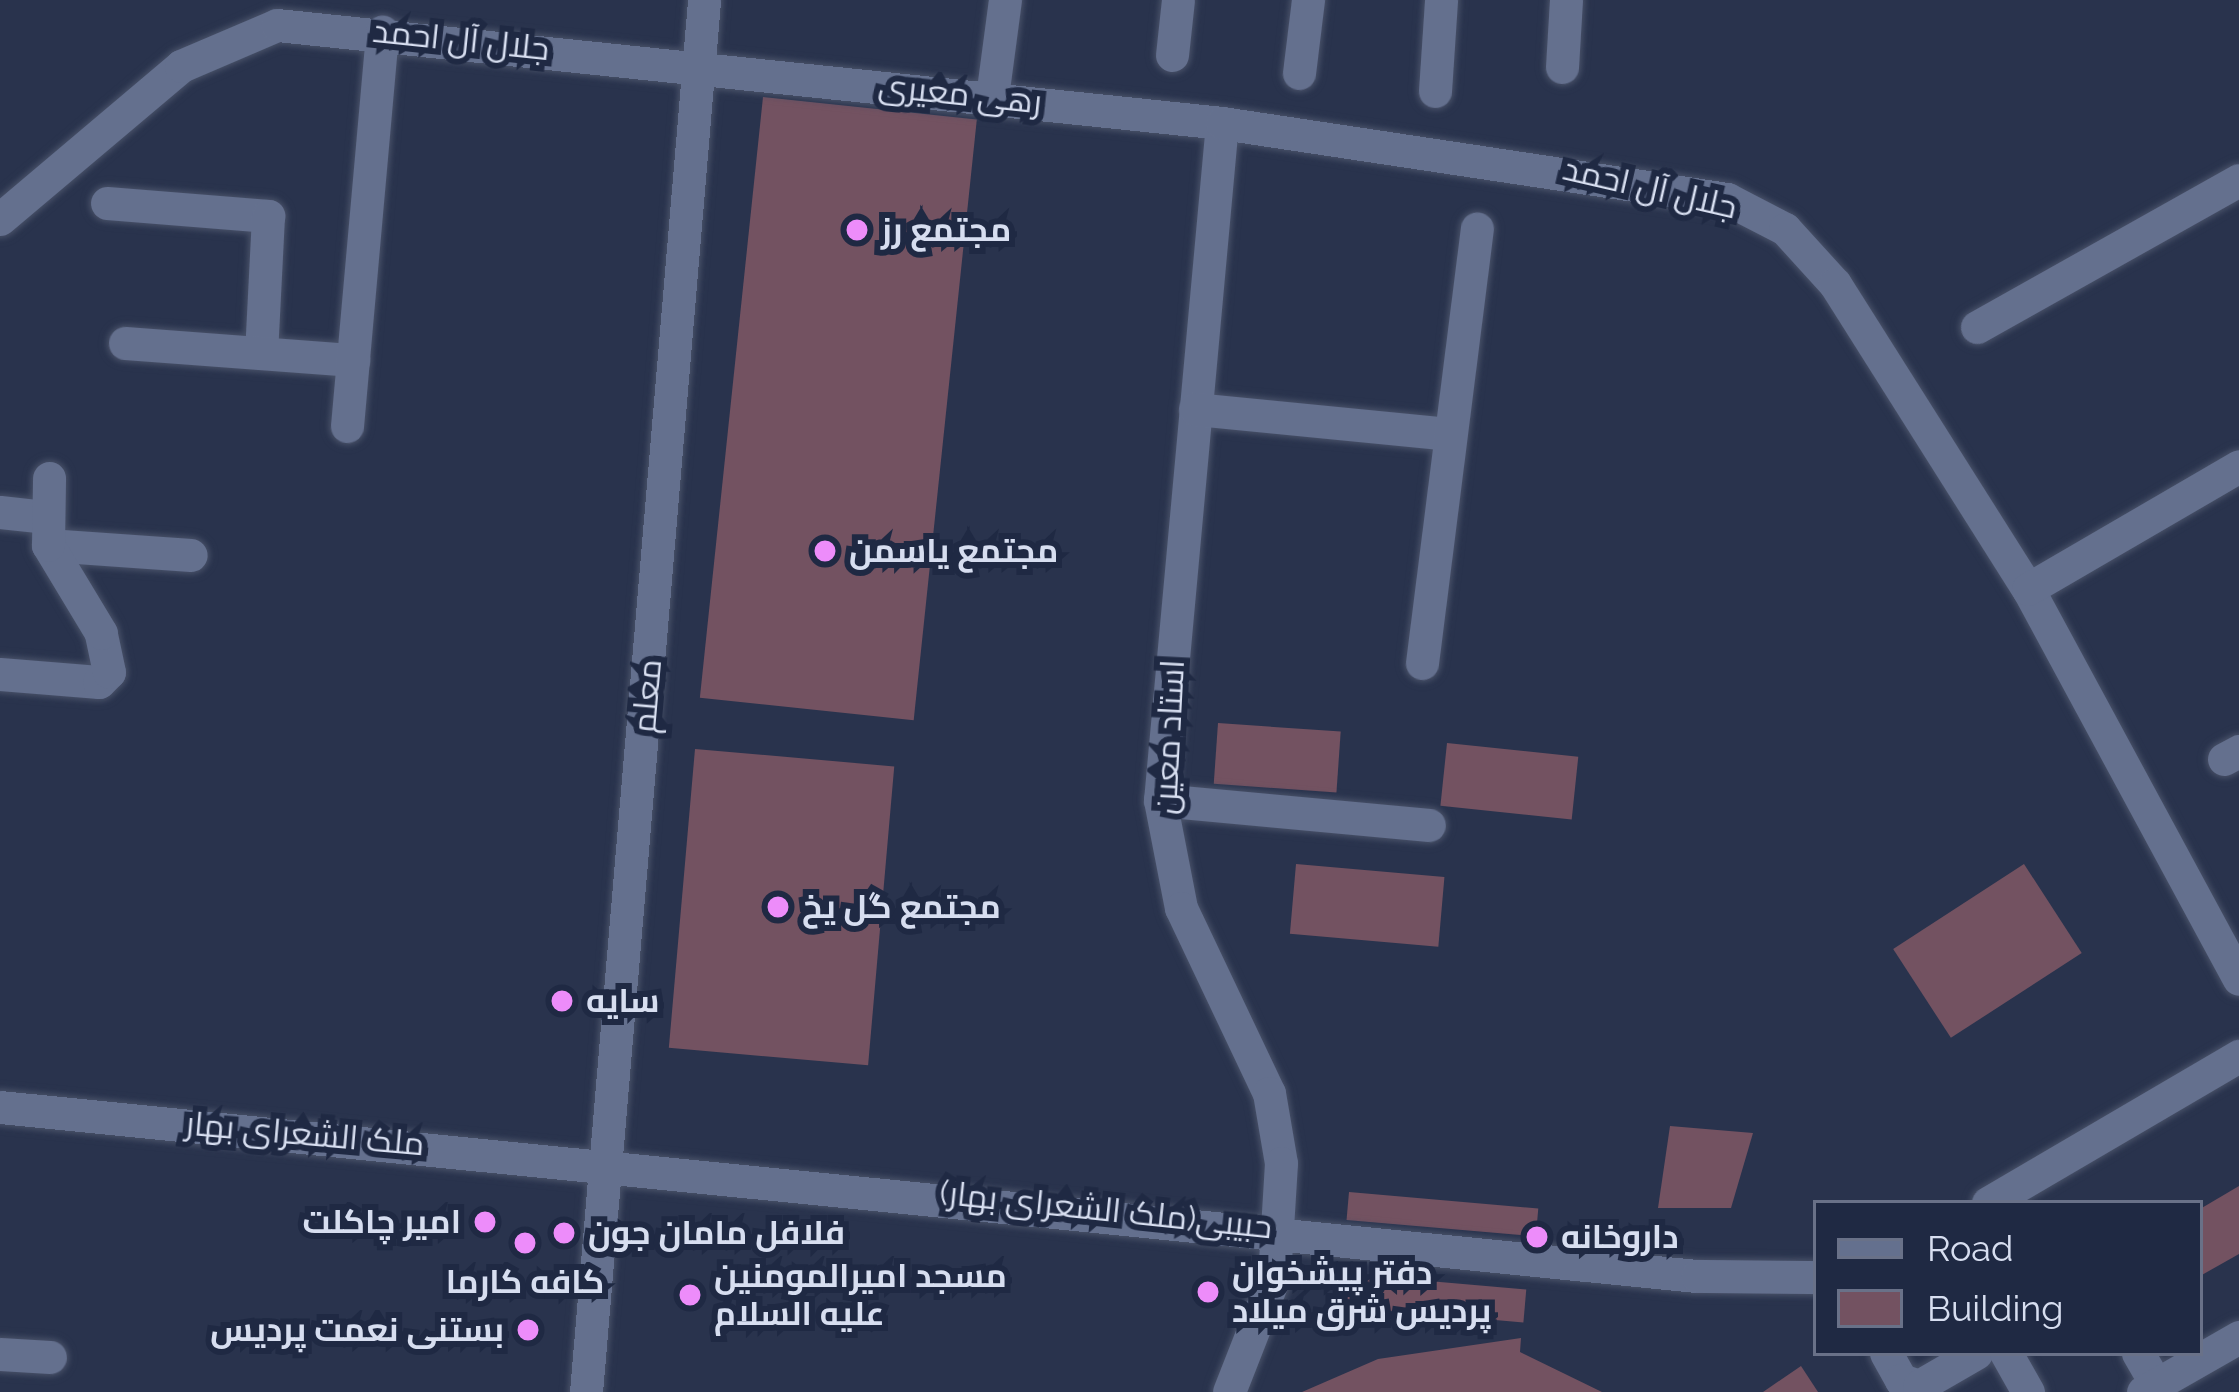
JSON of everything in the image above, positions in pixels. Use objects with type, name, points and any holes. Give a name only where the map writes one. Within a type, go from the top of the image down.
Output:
[{"type":"street","name":"معلم","points":[[586,1392],[610,1161],[704,0]]},
{"type":"street","points":[[992,97],[1005,0]]},
{"type":"street","points":[[1172,56],[1178,0]]},
{"type":"street","points":[[1299,74],[1308,0]]},
{"type":"street","points":[[1435,91],[1441,0]]},
{"type":"street","points":[[1562,67],[1566,0]]},
{"type":"street","name":"جلال آل احمد","points":[[0,219],[181,66],[227,41],[277,25],[698,65]]},
{"type":"street","points":[[347,425],[382,32]]},
{"type":"street","name":"رهی معیری","points":[[698,65],[1222,123]]},
{"type":"street","name":"جلال آل احمد","points":[[1222,123],[1582,169],[1727,199],[1785,229],[1835,284],[2028,589],[2239,979]]},
{"type":"street","name":"استاد معین","points":[[1222,123],[1160,800],[1180,908],[1269,1093],[1282,1228],[1259,1332],[1229,1392]]},
{"type":"street","points":[[1977,327],[2239,180]]},
{"type":"street","points":[[107,203],[268,216],[261,353]]},
{"type":"street","points":[[1423,663],[1477,228]]},
{"type":"street","points":[[125,343],[353,360]]},
{"type":"street","points":[[1195,409],[1450,434]]},
{"type":"street","points":[[2028,589],[2239,466]]},
{"type":"street","points":[[0,674],[100,682],[109,672],[100,633],[46,531],[49,478]]},
{"type":"street","points":[[0,512],[46,531],[191,555]]},
{"type":"street","points":[[1160,800],[1429,825]]},
{"type":"street","points":[[1993,1200],[2239,1056]]},
{"type":"street","name":"ملک الشعرای بهار","points":[[0,1107],[610,1161]]},
{"type":"street","name":"حبیبی(ملک الشعرای بهار)","points":[[610,1161],[1282,1228],[1697,1276],[1813,1277]]},
{"type":"street","points":[[2139,1356],[2150,1388],[2239,1337]]},
{"type":"street","points":[[0,1354],[50,1358]]},
{"type":"street","points":[[1888,1356],[1901,1379],[1919,1385],[1971,1356]]},
{"type":"street","points":[[2008,1356],[2028,1392]]},
{"type":"building","points":[[763,97],[977,119],[914,720],[700,698]]},
{"type":"building","points":[[1218,723],[1341,732],[1336,792],[1214,784]]},
{"type":"building","points":[[1447,743],[1578,757],[1572,819],[1440,806]]},
{"type":"building","name":"مجتمع گل یخ","points":[[695,749],[894,766],[868,1065],[669,1048]]},
{"type":"building","points":[[1296,864],[1444,877],[1438,947],[1290,934]]},
{"type":"building","points":[[2024,864],[2082,953],[1951,1038],[1893,949]]},
{"type":"building","points":[[1670,1126],[1753,1133],[1731,1208],[1658,1208]]},
{"type":"building","points":[[2239,1186],[2239,1254],[2203,1274],[2203,1207]]},
{"type":"building","points":[[1349,1192],[1538,1209],[1536,1236],[1347,1220]]},
{"type":"building","points":[[1337,1273],[1526,1290],[1523,1322],[1334,1306]]},
{"type":"building","points":[[1521,1338],[1520,1352],[1602,1392],[1302,1392],[1378,1359]]},
{"type":"building","points":[[1801,1366],[1818,1392],[1763,1392]]},
{"type":"place","name":"مجتمع رز","points":[[857,230]]},
{"type":"place","name":"مجتمع یاسمن","points":[[825,551]]},
{"type":"place","name":"مجتمع گل یخ","points":[[778,907]]},
{"type":"place","name":"سایه","points":[[562,1001]]},
{"type":"place","name":"امیر چاکلت","points":[[485,1222]]},
{"type":"place","name":"فلافل مامان جون","points":[[564,1233]]},
{"type":"place","name":"داروخانه","points":[[1537,1237]]},
{"type":"place","name":"کافه کارما","points":[[525,1243]]},
{"type":"place","name":"دفتر پیشخوان پردیس شرق میلاد","points":[[1208,1292]]},
{"type":"place","name":"مسجد امیرالمومنین علیه السلام","points":[[690,1295]]},
{"type":"place","name":"بستنی نعمت پردیس","points":[[528,1330]]}]
